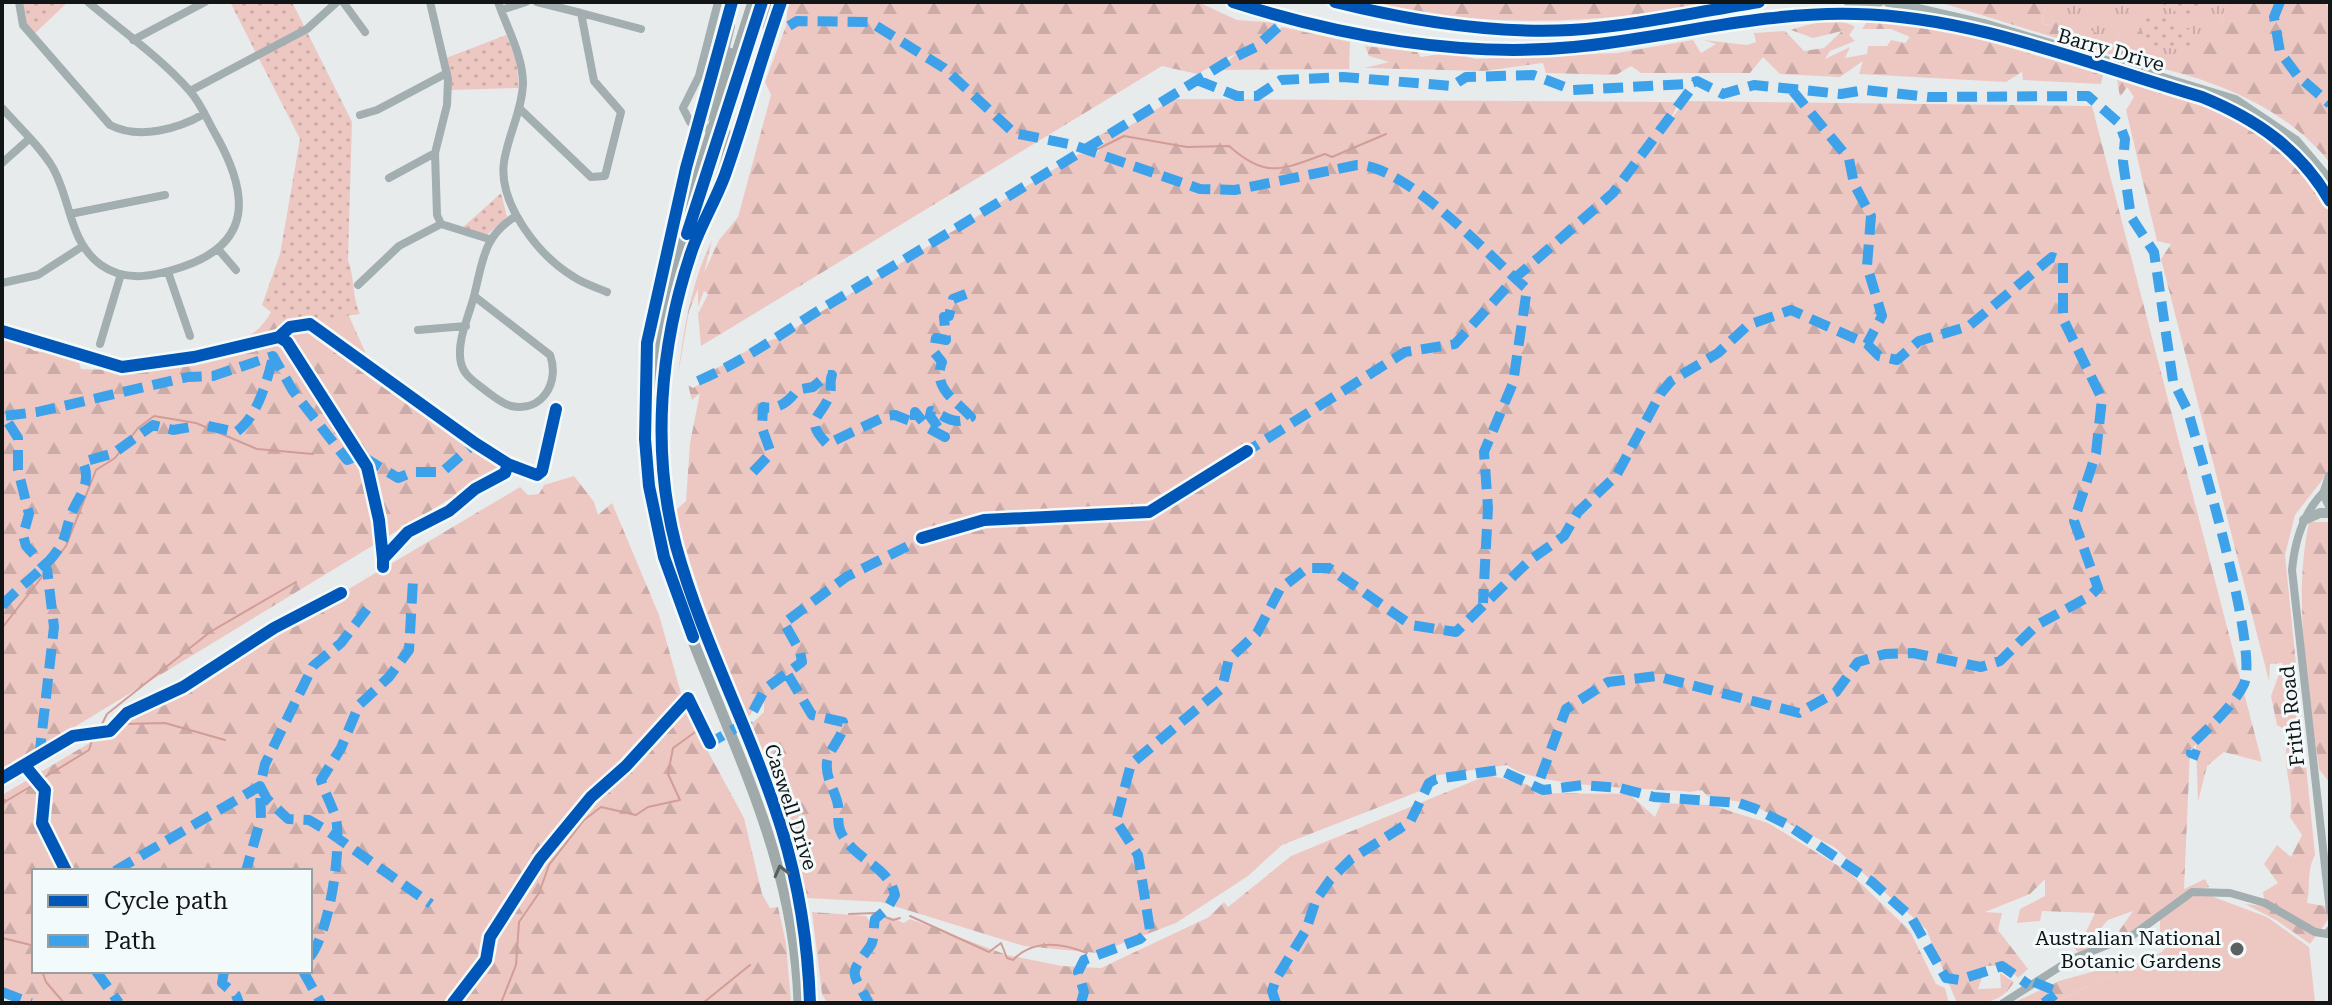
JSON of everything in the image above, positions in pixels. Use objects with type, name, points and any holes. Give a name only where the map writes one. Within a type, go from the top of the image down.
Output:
[{"type":"highway","points":[[647,373],[647,343],[668,241],[734,2]]},
{"type":"highway","points":[[717,87],[746,2]]},
{"type":"highway","points":[[647,373],[667,271],[753,2]]},
{"type":"highway","points":[[703,631],[664,515],[655,449],[656,373],[680,257],[762,2]]},
{"type":"highway","points":[[695,243],[721,185],[777,2]]},
{"type":"highway","points":[[754,70],[777,2]]},
{"type":"highway","points":[[703,631],[676,543],[663,447],[666,357],[677,301],[695,243],[721,177],[730,143],[726,134]]},
{"type":"highway","name":"Caswell Drive","points":[[647,373],[646,462],[658,536],[674,589],[740,752],[781,873],[795,945],[799,1003]]},
{"type":"highway","name":"Caswell Drive","points":[[703,631],[778,819],[794,876],[805,934],[810,1003]]},
{"type":"main road","points":[[1233,2],[1276,16],[1385,38],[1489,48],[1570,48],[1689,32],[1779,13],[1865,7],[1880,2],[1890,11],[1924,19]]},
{"type":"main road","points":[[1335,2],[1389,15],[1492,29],[1570,30],[1656,21],[1759,2]]},
{"type":"main road","name":"Barry Drive","points":[[1888,2],[1912,4],[2235,100],[2296,141],[2330,181]]},
{"type":"main road","name":"Barry Drive","points":[[1689,32],[1792,16],[1843,14],[1924,19],[2010,41],[2232,109],[2289,148],[2330,201]]},
{"type":"main road","points":[[2328,494],[2330,476]]},
{"type":"main road","points":[[2304,520],[2320,513],[2330,513]]},
{"type":"street","points":[[19,2],[23,25],[110,125],[126,131],[174,129],[204,114]]},
{"type":"street","points":[[2,108],[54,170],[83,246],[100,264],[121,274],[145,277],[198,262],[218,249],[236,222],[239,186],[232,164],[190,91],[88,2]]},
{"type":"street","points":[[133,40],[205,2]]},
{"type":"street","points":[[190,91],[307,29],[340,2],[365,32]]},
{"type":"street","points":[[430,2],[433,26],[447,73],[447,105],[435,153],[437,215],[441,224]]},
{"type":"street","points":[[526,2],[500,6],[521,64],[519,108],[504,176],[506,194],[516,216],[568,273],[607,292]]},
{"type":"street","points":[[537,2],[641,29]]},
{"type":"street","points":[[718,2],[699,76],[683,108],[690,122],[726,134],[735,129],[754,70]]},
{"type":"street","points":[[703,125],[717,87],[734,2]]},
{"type":"street","points":[[519,108],[591,177],[605,176],[622,115],[594,81],[581,13]]},
{"type":"street","points":[[360,115],[377,110],[447,73]]},
{"type":"street","points":[[2,163],[29,139]]},
{"type":"street","points":[[389,178],[435,153]]},
{"type":"street","points":[[70,214],[165,195]]},
{"type":"street","points":[[474,296],[546,348],[554,366],[548,392],[533,404],[516,407],[499,400],[472,380],[464,370],[460,354],[466,326],[489,239],[496,229],[516,216]]},
{"type":"street","points":[[358,285],[399,246],[441,224],[489,239]]},
{"type":"street","points":[[2,283],[38,275],[83,246]]},
{"type":"street","points":[[218,249],[236,270]]},
{"type":"street","points":[[168,272],[190,336]]},
{"type":"street","points":[[100,344],[121,274]]},
{"type":"street","points":[[418,330],[466,326]]},
{"type":"street","name":"Frith Road","points":[[2328,494],[2304,520],[2294,543],[2292,570],[2330,911]]},
{"type":"street","points":[[2319,828],[2330,828]]},
{"type":"street","points":[[2003,1003],[2072,959],[2133,935],[2192,892],[2230,893],[2285,912],[2315,932],[2327,934],[2330,930]]},
{"type":"green space","points":[[22,2],[68,2],[33,35],[27,27]]},
{"type":"green space","points":[[230,2],[292,2],[352,122],[348,260],[360,314],[286,324],[262,305],[280,254],[300,139]]},
{"type":"green space","points":[[788,2],[1198,2],[1237,20],[1278,23],[1266,38],[1282,27],[1350,42],[1349,69],[1218,70],[1237,53],[1197,74],[1162,66],[701,346],[698,314],[708,294],[704,291],[698,307],[698,289],[689,311],[678,375],[689,306],[705,256],[712,240],[704,273],[719,240],[738,217],[771,95],[765,82],[786,26]]},
{"type":"green space","points":[[1374,2],[1714,2],[1630,15],[1544,21],[1458,17]]},
{"type":"green space","points":[[1939,2],[2046,2],[2042,25],[2052,24],[2053,15],[2064,17],[2058,22],[2076,27],[2088,23],[2090,30],[2111,39],[2102,52]]},
{"type":"green space","points":[[2046,2],[2226,2],[2222,23],[2189,60],[2167,63],[2164,69],[2155,67],[2163,63],[2145,57],[2149,42],[2139,53],[2130,35],[2141,36],[2135,21],[2130,32],[2117,34],[2124,58],[2102,52],[2111,39],[2056,22],[2053,16],[2052,24],[2042,25]]},
{"type":"green space","points":[[2159,2],[2205,2],[2200,13],[2187,18]]},
{"type":"green space","points":[[2226,2],[2326,2],[2330,12],[2330,163],[2296,129],[2255,102],[2210,83],[2164,69],[2166,63],[2189,59],[2222,23]]},
{"type":"green space","points":[[2133,8],[2139,12],[2135,21],[2142,36],[2131,36],[2139,52],[2151,40],[2146,57],[2164,63],[2155,67],[2124,58],[2117,34],[2129,31],[2128,13]]},
{"type":"green space","points":[[2152,12],[2191,30],[2194,41],[2186,51],[2146,44],[2143,36],[2145,14]]},
{"type":"green space","points":[[1868,20],[1943,28],[2103,75],[2101,84],[2023,80],[2022,72],[2006,82],[1859,74],[1863,61],[1840,77],[1780,74],[1763,57],[1750,73],[1641,73],[1631,66],[1616,75],[1546,73],[1543,63],[1484,71],[1364,68],[1389,62],[1369,56],[1365,46],[1417,52],[1421,57],[1452,52],[1475,59],[1617,53],[1693,40],[1701,53],[1716,44],[1704,40],[1747,45],[1756,42],[1754,33],[1785,31],[1804,51],[1824,48],[1842,31],[1813,38],[1791,30],[1832,22],[1855,27],[1849,35],[1855,41],[1830,51],[1825,59],[1850,47],[1845,58],[1867,54],[1868,46],[1887,46],[1891,40],[1905,43],[1910,37],[1891,29],[1862,29]]},
{"type":"green space","points":[[506,35],[516,58],[519,88],[451,90],[446,58]]},
{"type":"green space","points":[[2117,79],[2212,110],[2264,138],[2310,182],[2330,212],[2330,470],[2295,515],[2285,555],[2315,855],[2307,903],[2330,907],[2330,917],[2310,944],[2276,920],[2245,904],[2265,906],[2263,892],[2278,883],[2264,864],[2277,845],[2291,857],[2302,835],[2290,817],[2286,753],[2291,733],[2277,725],[2271,696],[2283,663],[2270,664],[2269,681],[2161,259],[2171,244],[2157,241],[2126,110],[2134,97],[2127,87],[2120,97]]},
{"type":"green space","points":[[1173,99],[1679,102],[1669,122],[1685,101],[2092,106],[2262,762],[2224,752],[2207,766],[2198,802],[2196,744],[2190,751],[2184,889],[2205,879],[2209,887],[2193,890],[2129,936],[2119,931],[2133,911],[2108,920],[2097,933],[2113,940],[2080,954],[2065,938],[2073,931],[2084,936],[2095,913],[2042,911],[2040,921],[2017,923],[2020,909],[2045,896],[2045,879],[2030,894],[1985,912],[2002,913],[1998,930],[2028,969],[2018,978],[2006,965],[1986,966],[1978,989],[2001,988],[2000,973],[2014,982],[2009,990],[1990,1001],[1957,1003],[1926,929],[1834,847],[1751,804],[1707,796],[1702,790],[1690,792],[1567,783],[1521,773],[1507,765],[1433,776],[1420,791],[1282,845],[1248,876],[1176,923],[1097,953],[1024,946],[881,902],[807,898],[748,727],[764,712],[764,694],[746,721],[721,659],[674,512],[686,501],[690,443],[700,393],[692,400],[688,385],[693,388],[704,381],[705,375],[755,346],[780,337],[1079,154],[1096,155],[1105,141],[1094,138],[1126,122],[1126,128]]},
{"type":"green space","points":[[501,193],[507,217],[488,234],[461,229]]},
{"type":"green space","points":[[278,294],[344,305],[367,356],[391,386],[499,469],[2,771],[2,336],[16,338],[34,351],[77,356],[81,369],[154,366],[234,345],[254,333],[268,317]]},
{"type":"green space","points":[[574,476],[594,502],[598,515],[612,503],[659,615],[686,711],[744,818],[762,894],[770,908],[778,907],[786,943],[791,1003],[20,1003],[2,993],[2,795],[520,487],[528,495],[539,494],[544,485]]},
{"type":"green space","points":[[2309,522],[2330,522],[2330,783],[2319,769],[2304,646],[2302,583]]},
{"type":"green space","points":[[1488,775],[1526,784],[1540,793],[1629,794],[1655,817],[1661,803],[1711,805],[1768,823],[1850,873],[1910,931],[1936,984],[1945,988],[1949,1003],[827,1003],[822,994],[812,912],[866,916],[870,922],[890,917],[904,923],[910,919],[1007,955],[1062,966],[1101,968],[1209,917],[1224,902],[1228,907],[1291,856]]},
{"type":"green space","name":"Australian National Botanic Gardens","points":[[2203,893],[2267,917],[2309,947],[2315,1002],[2052,1003],[2162,952],[2168,945],[2160,938],[2160,920],[2187,898]]},
{"type":"green space","points":[[2113,966],[2119,972],[2052,1003],[2013,1003],[2059,981]]},
{"type":"waterway","points":[[1098,149],[1124,136],[1187,147],[1229,146],[1253,163],[1274,168],[1325,154],[1332,157],[1386,134]]},
{"type":"waterway","points":[[2,628],[66,546],[96,470],[115,458],[138,428],[154,416],[196,423],[257,449],[313,454]]},
{"type":"waterway","points":[[99,730],[107,714],[210,632],[296,582]]},
{"type":"waterway","points":[[123,724],[165,723],[225,740]]},
{"type":"waterway","points":[[501,1003],[516,965],[519,922],[539,893],[549,865],[584,820],[601,807],[636,815],[648,807],[680,800],[668,774],[673,748],[698,730]]},
{"type":"waterway","points":[[40,780],[89,750],[94,734]]},
{"type":"waterway","points":[[6,801],[35,784]]},
{"type":"waterway","points":[[2,798],[6,801],[2,805]]},
{"type":"waterway","points":[[849,914],[875,913],[893,920],[900,918]]},
{"type":"waterway","points":[[910,916],[989,952],[1001,943],[1007,958],[1013,960],[1029,949],[1048,945],[1087,953]]},
{"type":"waterway","points":[[2,938],[32,947]]},
{"type":"waterway","points":[[703,1003],[750,965]]},
{"type":"waterway","points":[[43,973],[46,982],[64,1003]]},
{"type":"marked path","points":[[2280,2],[2274,17],[2280,52],[2297,75],[2330,104]]},
{"type":"marked path","points":[[698,381],[750,354],[1233,58],[1256,47],[1288,18]]},
{"type":"marked path","points":[[789,26],[797,21],[870,22],[944,68],[1014,133],[1073,145],[1200,189],[1235,190],[1357,165],[1377,169],[1399,180],[1446,214],[1527,289],[1513,383],[1484,452],[1488,508],[1483,603]]},
{"type":"marked path","points":[[1197,80],[1237,96],[1257,96],[1281,80],[1343,77],[1452,86],[1466,77],[1533,75],[1573,90],[1697,81],[1723,94],[1754,85],[1841,94],[1865,90],[1928,97],[2088,96],[2119,123],[2125,139],[2123,162],[2131,217],[2154,252],[2173,381],[2188,411],[2204,468],[2243,633],[2244,684],[2227,709],[2192,744],[2191,753],[2199,756]]},
{"type":"marked path","points":[[1241,455],[1405,352],[1455,344],[1515,278],[1613,193],[1697,81]]},
{"type":"marked path","points":[[1792,90],[1849,159],[1854,184],[1871,216],[1867,266],[1882,316],[1867,344]]},
{"type":"marked path","points":[[1081,1003],[1084,992],[1078,972],[1084,960],[1140,939],[1150,930],[1138,855],[1116,821],[1131,764],[1222,688],[1229,659],[1257,633],[1280,589],[1307,568],[1329,568],[1411,625],[1456,632],[1530,560],[1564,536],[1578,512],[1616,476],[1661,393],[1671,381],[1718,353],[1748,325],[1791,310],[1867,344],[1879,356],[1897,360],[1919,341],[1969,326],[2052,257],[2063,261],[2063,319],[2102,399],[2096,453],[2074,521],[2098,588],[2090,596],[2037,625],[2000,661],[1981,667],[1913,653],[1885,654],[1858,662],[1836,692],[1799,713],[1656,676],[1608,682],[1566,709],[1537,787]]},
{"type":"marked path","points":[[753,472],[771,453],[762,428],[763,407],[782,404],[797,390],[813,387],[827,375],[832,375],[830,394],[815,423],[827,444],[886,416],[895,415],[915,423],[915,412],[928,428],[945,437],[930,416],[931,411],[955,421],[971,417],[943,387],[940,380],[942,362],[934,352],[936,338],[946,340],[944,317],[949,316],[953,299],[966,294]]},
{"type":"marked path","points":[[208,426],[236,432],[244,425],[261,396],[274,353]]},
{"type":"marked path","points":[[39,758],[54,627],[47,569],[26,546],[23,535],[29,514],[18,470],[18,438],[4,416],[37,412],[188,377],[213,376],[273,356],[293,391],[347,460],[360,455],[398,478],[413,472],[442,472],[475,443]]},
{"type":"marked path","points":[[2,606],[49,561],[62,543],[84,486],[86,475],[83,462],[114,453],[153,425],[173,430],[196,426]]},
{"type":"marked path","points":[[707,739],[710,743],[748,721],[765,689],[802,662],[800,651],[784,623],[846,577],[928,536]]},
{"type":"marked path","points":[[312,954],[328,913],[337,856],[336,820],[321,780],[341,748],[359,705],[389,677],[409,650],[413,580]]},
{"type":"marked path","points":[[367,609],[341,643],[313,666],[265,764],[260,786],[267,799],[288,819],[309,820],[326,830],[431,904]]},
{"type":"marked path","points":[[788,675],[812,715],[843,722],[842,732],[827,762],[838,805],[840,830],[852,848],[885,876],[895,895],[887,909],[875,919],[872,942],[856,967],[855,977],[869,1003]]},
{"type":"marked path","points":[[1276,1003],[1272,991],[1276,979],[1306,930],[1316,900],[1330,880],[1351,859],[1410,822],[1429,783],[1436,779],[1499,770],[1543,790],[1583,785],[1620,788],[1654,797],[1739,803],[1756,809],[1788,825],[1872,882],[1911,917],[1946,978],[1959,980],[2002,966],[2029,985]]},
{"type":"marked path","points":[[118,869],[260,786],[261,818],[247,869]]},
{"type":"marked path","points":[[97,973],[119,1003]]},
{"type":"marked path","points":[[224,973],[222,983],[236,995],[239,1003]]},
{"type":"marked path","points":[[304,973],[321,1003]]},
{"type":"marked path","points":[[2034,982],[2058,992],[2044,1003]]},
{"type":"marked path","points":[[2,992],[31,1003]]},
{"type":"cycle path","points":[[693,637],[664,557],[649,486],[645,439],[647,343],[686,168],[732,2]]},
{"type":"cycle path","points":[[687,234],[762,2]]},
{"type":"cycle path","points":[[781,2],[725,175],[695,243],[680,288],[662,398],[663,473],[668,510],[687,582],[757,758],[788,851],[802,915],[810,1003]]},
{"type":"cycle path","points":[[1233,2],[1358,34],[1445,47],[1488,49],[1574,47],[1750,21],[1821,14],[1900,17],[1943,23],[2031,44],[2222,106],[2258,126],[2291,151],[2330,201]]},
{"type":"cycle path","points":[[1335,2],[1452,25],[1541,31],[1619,25],[1759,2]]},
{"type":"cycle path","points":[[2,331],[122,367],[194,357],[279,337],[290,327],[310,324],[475,443],[508,464],[537,475],[542,471],[556,409]]},
{"type":"cycle path","points":[[279,337],[287,342],[367,467],[379,520],[383,559]]},
{"type":"cycle path","points":[[922,538],[984,520],[1149,512],[1247,451]]},
{"type":"cycle path","points":[[383,567],[383,559],[408,532],[449,511],[475,489],[505,473],[508,464]]},
{"type":"cycle path","points":[[2,778],[73,736],[110,731],[127,713],[183,687],[274,628],[341,593]]},
{"type":"cycle path","points":[[453,1003],[486,960],[490,937],[540,859],[591,797],[626,766],[688,698],[710,743]]},
{"type":"cycle path","points":[[26,767],[45,790],[42,823],[65,869]]},
{"type":"place","name":"Australian National Botanic Gardens","points":[[2237,949]]}]
